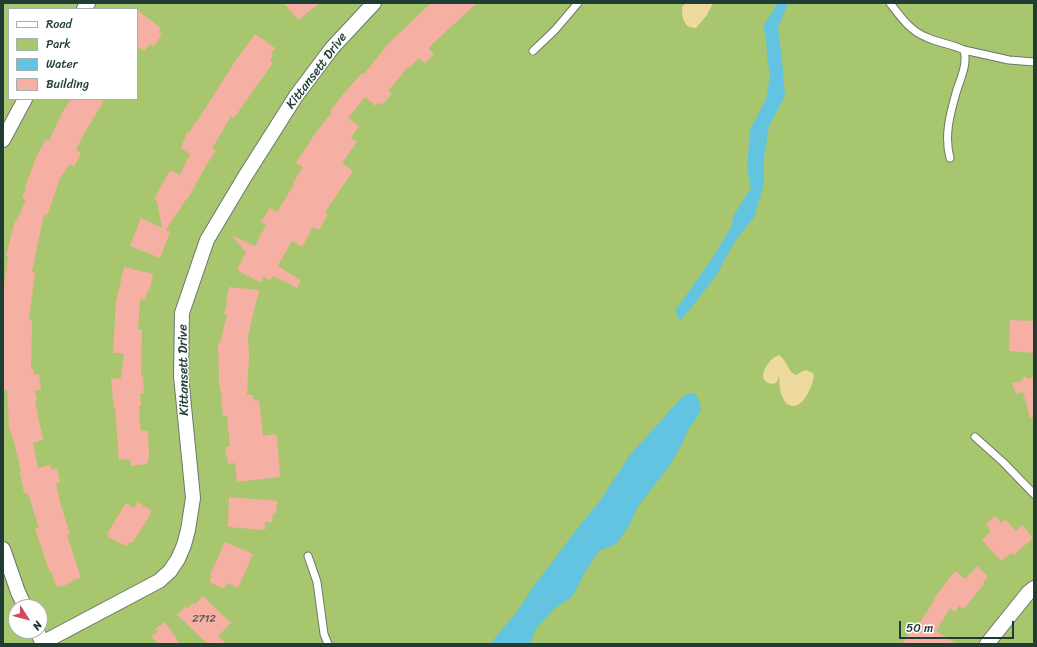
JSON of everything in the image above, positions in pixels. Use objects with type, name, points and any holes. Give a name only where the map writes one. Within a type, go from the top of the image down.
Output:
[{"type":"street","name":"Kittansett Drive","points":[[48,636],[159,581],[170,572],[178,559],[188,530],[193,498],[181,376],[182,313],[208,240],[244,178],[296,96],[332,48],[374,3]]},
{"type":"street","points":[[3,140],[24,100]]},
{"type":"street","points":[[3,549],[21,599]]},
{"type":"street","points":[[987,644],[1031,591]]},
{"type":"lane","points":[[533,51],[555,30],[578,3]]},
{"type":"lane","points":[[890,3],[907,24],[925,37],[964,50],[1009,60],[1034,62]]},
{"type":"lane","points":[[950,158],[947,148],[948,127],[956,92],[963,72],[966,57],[964,50]]},
{"type":"lane","points":[[975,437],[1003,462],[1034,494]]},
{"type":"lane","points":[[308,556],[317,582],[324,630],[328,644]]},
{"type":"green space","points":[[3,3],[1034,3],[1034,644],[3,644]]},
{"type":"sand","points":[[686,3],[713,3],[707,15],[696,28],[692,28],[686,24],[682,14],[682,7]]},
{"type":"sand","points":[[779,355],[793,374],[796,375],[805,370],[814,374],[810,390],[803,401],[798,405],[788,405],[784,400],[780,390],[779,376],[777,382],[774,384],[768,383],[764,380],[764,371],[770,361]]},
{"type":"water","points":[[776,3],[788,3],[778,28],[785,96],[769,126],[764,158],[764,184],[754,217],[735,241],[717,274],[680,321],[675,311],[713,257],[731,227],[734,215],[751,188],[747,169],[750,130],[766,99],[770,76],[766,37],[763,26],[775,8]]},
{"type":"water","points":[[695,393],[699,401],[701,411],[688,430],[681,446],[669,466],[637,508],[629,526],[616,544],[599,551],[585,572],[572,597],[555,608],[536,628],[530,644],[490,644],[516,613],[533,587],[599,502],[630,455],[684,395]]},
{"type":"building","points":[[284,3],[320,3],[298,20]]},
{"type":"building","points":[[431,3],[477,3],[428,48],[434,54],[425,63],[419,58],[409,68],[408,67],[388,91],[392,94],[382,105],[379,102],[376,106],[365,97],[348,118],[359,126],[351,138],[357,142],[342,163],[353,171],[325,212],[328,214],[319,230],[313,227],[302,247],[292,241],[278,266],[301,281],[297,288],[273,276],[270,280],[263,276],[261,283],[237,270],[246,252],[231,235],[255,246],[266,225],[261,222],[270,208],[277,212],[303,167],[296,163],[314,135],[332,112],[330,111],[362,73],[364,74],[388,44]]},
{"type":"building","points":[[138,11],[161,28],[159,32],[162,34],[154,47],[150,44],[144,51],[138,47]]},
{"type":"building","points":[[255,34],[275,48],[271,54],[273,55],[270,61],[273,63],[234,118],[231,116],[212,148],[216,151],[188,198],[166,230],[170,232],[160,258],[130,246],[141,218],[162,228],[157,201],[154,199],[170,170],[180,175],[190,154],[181,148],[187,132],[189,133],[195,122],[196,123],[236,60]]},
{"type":"building","points":[[70,100],[104,100],[76,150],[81,153],[74,167],[70,164],[60,178],[47,216],[44,214],[32,272],[35,272],[29,320],[32,321],[31,370],[33,369],[34,375],[39,374],[41,390],[35,390],[37,400],[35,401],[43,440],[33,443],[38,468],[50,465],[52,470],[57,468],[60,482],[56,484],[70,534],[67,535],[81,578],[57,587],[51,572],[50,573],[35,529],[39,528],[28,493],[24,493],[21,471],[8,423],[7,390],[3,390],[3,293],[8,256],[6,256],[15,220],[17,220],[26,200],[22,198],[26,188],[25,187],[37,155],[46,139],[49,141],[62,113]]},
{"type":"building","points":[[124,267],[153,274],[150,290],[148,290],[145,300],[140,299],[138,329],[142,330],[141,377],[143,376],[144,393],[140,394],[140,427],[142,431],[148,431],[149,458],[147,464],[131,466],[130,459],[119,460],[111,379],[121,378],[124,353],[113,353],[116,302]]},
{"type":"building","points":[[229,287],[259,290],[248,336],[249,355],[247,395],[253,395],[254,401],[259,400],[263,436],[274,434],[277,436],[280,477],[237,482],[235,463],[228,464],[225,447],[230,446],[227,416],[223,416],[221,399],[218,343],[220,343],[227,315],[224,314]]},
{"type":"building","points":[[1010,320],[1034,321],[1034,353],[1009,351]]},
{"type":"building","points":[[1024,376],[1029,379],[1034,377],[1034,417],[1030,418],[1023,392],[1016,394],[1012,383],[1022,381]]},
{"type":"building","points":[[229,497],[277,501],[276,514],[273,513],[272,522],[265,522],[265,530],[228,527]]},
{"type":"building","points":[[138,502],[152,511],[132,543],[130,542],[126,546],[108,537],[109,535],[107,534],[126,503],[134,508]]},
{"type":"building","points":[[995,516],[1001,523],[1005,519],[1016,531],[1022,525],[1033,538],[1014,555],[1012,553],[1001,561],[982,540],[991,531],[986,524]]},
{"type":"building","points":[[225,542],[253,554],[238,588],[227,583],[224,589],[209,582],[212,576],[210,575]]},
{"type":"building","points":[[977,566],[988,576],[983,583],[984,584],[964,609],[959,606],[955,612],[950,608],[936,631],[957,644],[902,644],[916,622],[919,624],[935,599],[934,598],[955,571],[965,579]]},
{"type":"building","points":[[203,596],[231,623],[218,636],[226,644],[208,644],[177,615],[186,606],[188,608],[192,603],[194,605]]},
{"type":"building","points":[[165,622],[180,644],[158,644],[151,636],[158,632],[155,629]]}]
